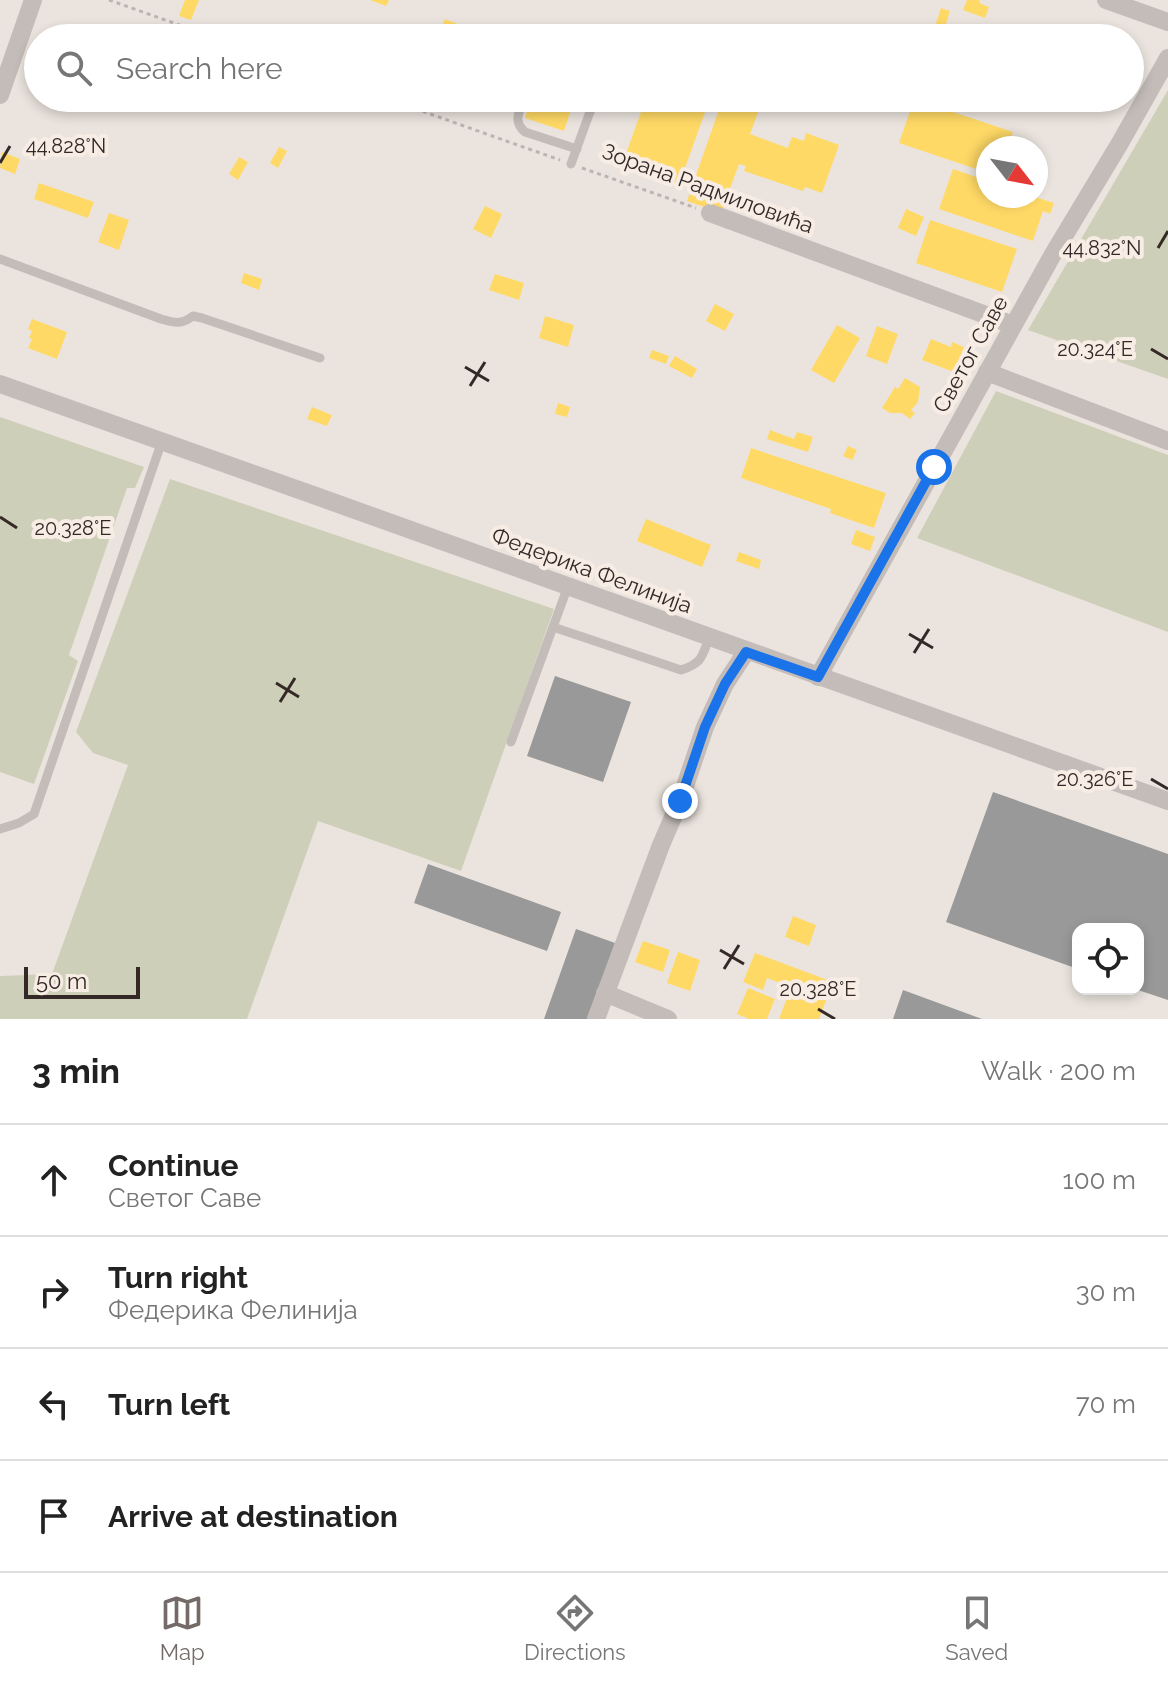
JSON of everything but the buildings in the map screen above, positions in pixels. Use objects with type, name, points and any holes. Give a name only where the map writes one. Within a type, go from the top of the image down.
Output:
[{"type":"street","points":[[25,24],[33,0]]},
{"type":"street","points":[[1106,0],[1168,22]]},
{"type":"street","points":[[0,95],[24,26]]},
{"type":"street","name":"Светог Саве","points":[[1144,99],[1168,58]]},
{"type":"street","name":"Светог Саве","points":[[818,677],[1013,325],[1137,112]]},
{"type":"street","name":"Зорана Радмиловића","points":[[710,213],[1013,325]]},
{"type":"street","points":[[987,372],[1168,441]]},
{"type":"street","name":"Федерика Фелинија","points":[[0,384],[1168,801]]},
{"type":"street","points":[[596,1019],[680,801],[705,727],[725,684],[746,652]]},
{"type":"street","points":[[605,993],[668,1019]]},
{"type":"lane","points":[[520,112],[518,124],[525,132],[577,149]]},
{"type":"lane","points":[[571,164],[590,112]]},
{"type":"lane","points":[[0,259],[161,319],[175,323],[185,322],[193,316],[202,318],[320,358]]},
{"type":"lane","points":[[0,829],[34,814],[162,441]]},
{"type":"lane","points":[[511,742],[568,586]]},
{"type":"lane","points":[[553,627],[681,670],[695,666],[709,638]]},
{"type":"path","points":[[109,0],[177,24]]},
{"type":"path","name":"Зорана Радмиловића","points":[[424,112],[710,213]]},
{"type":"green space","points":[[1168,90],[1168,379],[1028,330]]},
{"type":"green space","points":[[996,391],[1168,455],[1168,632],[917,538]]},
{"type":"green space","points":[[0,417],[144,467],[135,488],[127,488],[69,655],[78,661],[34,784],[0,772]]},
{"type":"green space","points":[[170,479],[554,609],[461,871],[318,821],[247,1019],[0,1019],[0,976],[52,974],[128,765],[93,753],[76,732]]},
{"type":"route","points":[[680,801],[705,727],[725,684],[746,652],[818,677],[934,467]]}]
